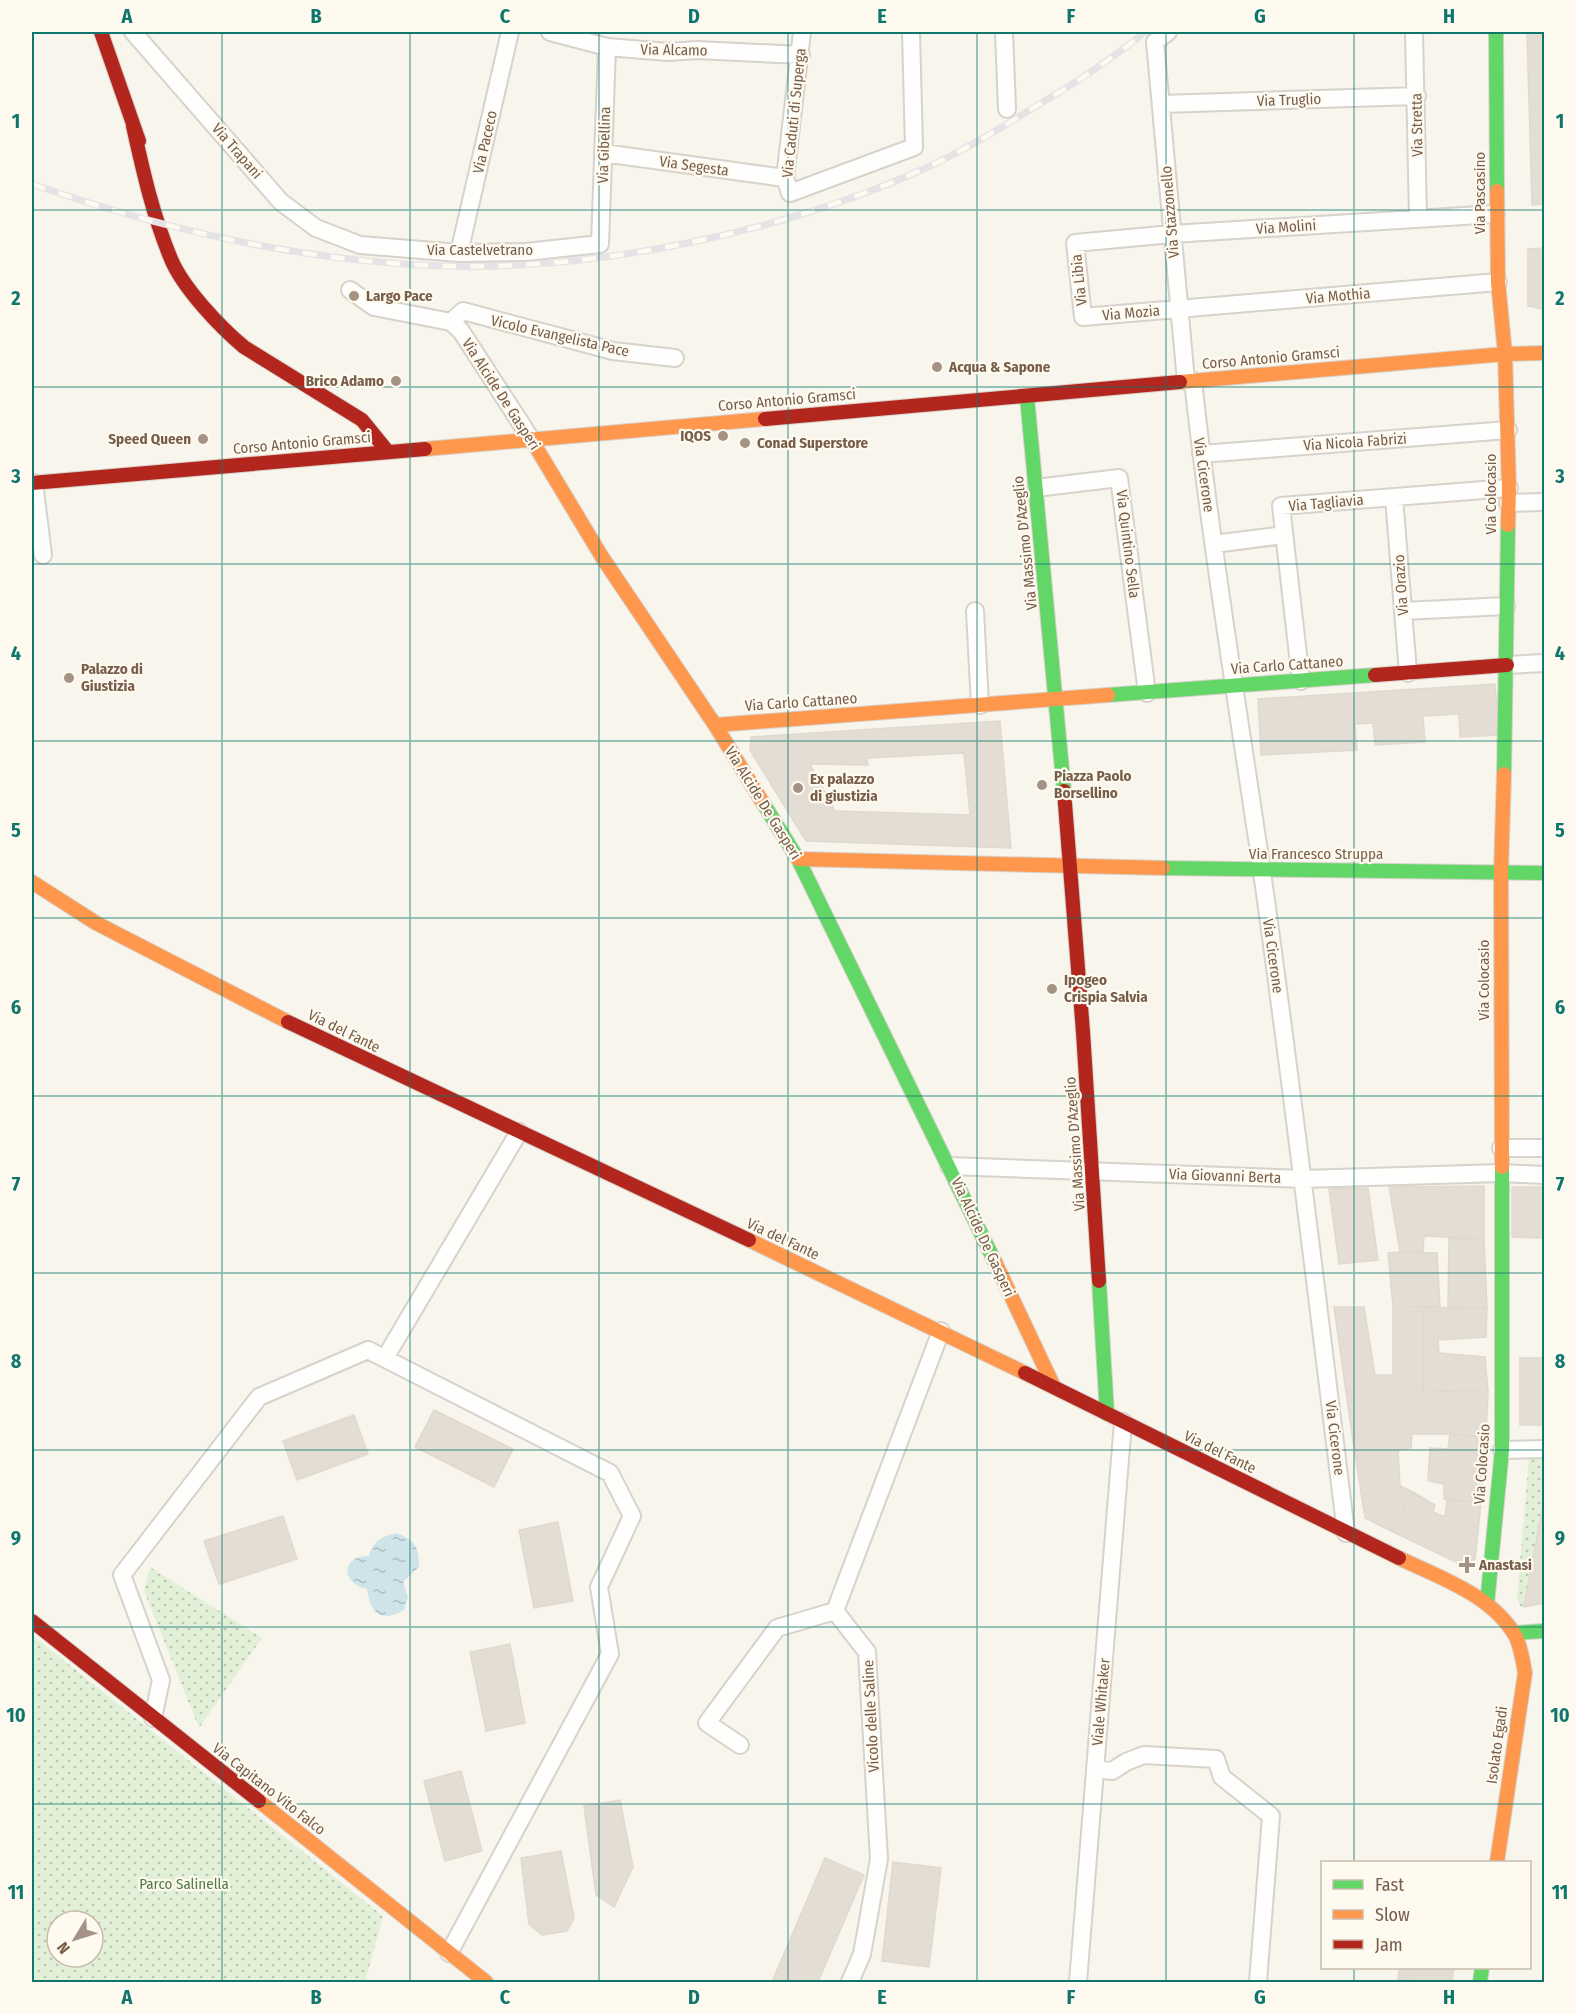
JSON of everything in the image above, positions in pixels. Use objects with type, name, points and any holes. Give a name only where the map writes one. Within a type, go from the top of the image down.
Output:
[{"type":"street","points":[[101,32],[133,126],[146,187],[171,260],[183,281],[230,335],[244,347],[362,420],[388,452]]},
{"type":"street","name":"Via Trapani","points":[[134,32],[282,202],[316,228],[360,245]]},
{"type":"street","name":"Via Paceco","points":[[459,253],[510,32]]},
{"type":"street","name":"Via Alcamo","points":[[550,32],[607,47],[668,52],[697,50],[801,55]]},
{"type":"street","name":"Via Caduti di Superga","points":[[787,186],[802,32]]},
{"type":"street","points":[[787,186],[914,147],[911,32]]},
{"type":"street","points":[[1004,32],[1007,109]]},
{"type":"street","name":"Via Stretta","points":[[1414,32],[1418,219]]},
{"type":"street","name":"Via Pascasino","points":[[1496,32],[1497,282],[1505,354]]},
{"type":"street","name":"Via Stazzonello","points":[[1162,37],[1161,104],[1179,309],[1189,381]]},
{"type":"street","name":"Via Gibellina","points":[[600,244],[607,47]]},
{"type":"street","name":"Via Truglio","points":[[1161,104],[1417,96]]},
{"type":"street","name":"Via Segesta","points":[[603,153],[787,186]]},
{"type":"street","name":"Via Molini","points":[[1075,243],[1172,234],[1497,214]]},
{"type":"street","name":"Via Libia","points":[[1075,243],[1083,317]]},
{"type":"street","name":"Via Castelvetrano","points":[[360,245],[459,253],[526,252],[600,244]]},
{"type":"street","name":"Via Mothia","points":[[1179,309],[1497,282]]},
{"type":"street","name":"Via Alcide De Gasperi","points":[[350,290],[374,307],[451,322],[461,331],[531,439],[602,557],[715,725],[798,859],[949,1166],[1054,1387]]},
{"type":"street","name":"Via Mozia","points":[[1083,317],[1179,309]]},
{"type":"street","name":"Vicolo Evangelista Pace","points":[[451,322],[463,311],[613,351],[675,358]]},
{"type":"street","name":"Corso Antonio Gramsci","points":[[33,483],[1189,381],[1505,354],[1545,353]]},
{"type":"street","name":"Via Colocasio","points":[[1487,1604],[1502,1450],[1501,870],[1509,496],[1505,354]]},
{"type":"street","name":"Via Cicerone","points":[[1189,381],[1261,871],[1303,1179],[1346,1533]]},
{"type":"street","name":"Via Massimo D'Azeglio","points":[[1027,396],[1061,694],[1070,869],[1094,1171],[1107,1414]]},
{"type":"street","name":"Via Nicola Fabrizi","points":[[1201,454],[1508,430]]},
{"type":"street","name":"Via Quintino Sella","points":[[1036,488],[1119,478],[1147,693]]},
{"type":"street","points":[[33,483],[43,555]]},
{"type":"street","name":"Via Tagliavia","points":[[1300,681],[1281,506],[1394,497],[1509,496],[1545,502]]},
{"type":"street","name":"Via Orazio","points":[[1394,497],[1408,673]]},
{"type":"street","points":[[1214,544],[1284,535]]},
{"type":"street","points":[[1403,611],[1506,606]]},
{"type":"street","points":[[975,611],[980,705]]},
{"type":"street","points":[[1507,665],[1545,663]]},
{"type":"street","name":"Via Carlo Cattaneo","points":[[715,725],[998,704],[1061,694],[1147,693],[1507,665]]},
{"type":"street","name":"Via Francesco Struppa","points":[[798,859],[1013,863],[1070,869],[1086,865],[1261,871],[1501,870],[1545,873]]},
{"type":"street","name":"Via del Fante","points":[[32,882],[96,923],[284,1019],[941,1331],[1468,1592],[1487,1604],[1514,1633]]},
{"type":"street","points":[[385,1358],[519,1132]]},
{"type":"street","points":[[1501,1148],[1545,1148]]},
{"type":"street","name":"Via Giovanni Berta","points":[[949,1166],[1303,1179],[1501,1173],[1545,1175]]},
{"type":"street","points":[[740,1745],[707,1723],[777,1628],[835,1611],[941,1331]]},
{"type":"street","points":[[153,1718],[161,1680],[122,1575],[259,1397],[368,1350],[610,1473],[632,1516],[599,1587],[610,1654],[450,1953]]},
{"type":"street","name":"Viale Whitaker","points":[[1078,1983],[1123,1422]]},
{"type":"street","points":[[1502,1450],[1545,1449]]},
{"type":"street","name":"Vicolo delle Saline","points":[[835,1611],[867,1652],[879,1859],[862,1954],[850,1983]]},
{"type":"street","name":"Via Capitano Vito Falco","points":[[32,1621],[486,1983]]},
{"type":"street","points":[[1514,1633],[1545,1631]]},
{"type":"street","name":"Isolato Egadi","points":[[1497,1861],[1525,1673],[1514,1633]]},
{"type":"street","points":[[1525,1673],[1542,1667]]},
{"type":"street","points":[[1095,1769],[1112,1771],[1144,1755],[1216,1759],[1222,1777],[1271,1816],[1258,1983]]},
{"type":"green space","points":[[1544,1457],[1544,1603],[1524,1607],[1520,1606],[1517,1598],[1529,1458]]},
{"type":"green space","points":[[150,1567],[262,1638],[199,1728],[144,1591]]},
{"type":"green space","name":"Parco Salinella","points":[[32,1635],[383,1916],[365,1982],[32,1982]]},
{"type":"water","points":[[396,1533],[408,1538],[415,1545],[419,1567],[403,1582],[408,1597],[404,1610],[383,1616],[378,1614],[371,1605],[367,1589],[352,1581],[347,1570],[353,1560],[369,1556],[378,1540]]},
{"type":"building","points":[[1527,32],[1544,32],[1544,204],[1532,205]]},
{"type":"building","points":[[1544,248],[1544,344],[1542,309],[1528,306],[1528,249]]},
{"type":"building","points":[[1495,684],[1499,735],[1460,737],[1459,714],[1423,716],[1425,742],[1375,745],[1373,723],[1355,724],[1357,750],[1261,755],[1258,699]]},
{"type":"building","name":"Ex palazzo di giustizia","points":[[1000,721],[1011,848],[806,841],[750,750],[751,737]],"holes":[[[964,753],[970,815],[835,811],[810,764],[868,765],[867,758]]]},
{"type":"building","points":[[1484,1186],[1484,1239],[1424,1236],[1423,1252],[1400,1252],[1389,1187]]},
{"type":"building","points":[[1512,1187],[1544,1187],[1544,1238],[1512,1237]]},
{"type":"building","points":[[1368,1188],[1378,1260],[1339,1264],[1329,1189]]},
{"type":"building","points":[[1449,1238],[1484,1239],[1487,1308],[1448,1307]]},
{"type":"building","points":[[1388,1253],[1437,1253],[1440,1307],[1393,1306]]},
{"type":"building","points":[[1393,1306],[1423,1307],[1423,1392],[1346,1392],[1334,1307],[1364,1307],[1375,1375],[1393,1375]]},
{"type":"building","points":[[1423,1307],[1487,1308],[1486,1337],[1438,1340],[1439,1353],[1485,1357],[1488,1392],[1423,1390]]},
{"type":"building","points":[[1520,1358],[1544,1358],[1544,1425],[1520,1425]]},
{"type":"building","points":[[1346,1392],[1488,1392],[1486,1437],[1450,1434],[1352,1434]]},
{"type":"building","points":[[434,1410],[513,1449],[494,1487],[415,1447]]},
{"type":"building","points":[[354,1415],[368,1454],[297,1480],[283,1441]]},
{"type":"building","points":[[1352,1434],[1412,1434],[1411,1448],[1398,1450],[1400,1486],[1413,1492],[1391,1531],[1365,1518]]},
{"type":"building","points":[[1450,1434],[1486,1437],[1481,1503],[1444,1499],[1444,1484],[1428,1481],[1430,1448],[1448,1449]]},
{"type":"building","points":[[1413,1492],[1435,1505],[1433,1512],[1445,1517],[1447,1500],[1481,1503],[1475,1560],[1460,1564],[1391,1531]]},
{"type":"building","points":[[1544,1500],[1544,1603],[1524,1607]]},
{"type":"building","points":[[283,1516],[297,1559],[219,1584],[204,1541]]},
{"type":"building","points":[[558,1522],[573,1601],[534,1608],[519,1530]]},
{"type":"building","points":[[510,1644],[525,1723],[486,1731],[470,1652]]},
{"type":"building","points":[[461,1771],[482,1851],[445,1861],[424,1781]]},
{"type":"building","points":[[620,1800],[633,1867],[614,1907],[596,1895],[584,1806]]},
{"type":"building","points":[[561,1851],[574,1918],[567,1931],[542,1935],[529,1924],[521,1858]]},
{"type":"building","points":[[825,1858],[864,1875],[818,1982],[772,1982]]},
{"type":"building","points":[[893,1862],[941,1868],[929,1967],[882,1961]]},
{"type":"building","points":[[1399,1969],[1454,1969],[1452,1982],[1398,1980]]},
{"type":"railway","points":[[32,184],[132,216],[183,229],[337,258],[442,266],[502,266],[564,262],[627,254],[754,228],[816,210],[930,166],[957,153],[1062,90],[1145,32]]},
{"type":"traffic: fast","points":[[1496,32],[1497,191]]},
{"type":"traffic: fast","points":[[1027,397],[1064,791]]},
{"type":"traffic: fast","points":[[1504,774],[1508,525]]},
{"type":"traffic: fast","points":[[1108,695],[1375,675]]},
{"type":"traffic: fast","points":[[763,803],[798,859],[995,1262]]},
{"type":"traffic: fast","points":[[1163,868],[1544,873]]},
{"type":"traffic: fast","points":[[1487,1604],[1502,1450],[1502,1167]]},
{"type":"traffic: fast","points":[[1099,1281],[1107,1414]]},
{"type":"traffic: fast","points":[[1514,1633],[1544,1631]]},
{"type":"traffic: fast","points":[[1480,1982],[1482,1969]]},
{"type":"traffic: slow","points":[[1497,191],[1498,282],[1505,354],[1508,525]]},
{"type":"traffic: slow","points":[[1180,382],[1505,354],[1544,353]]},
{"type":"traffic: slow","points":[[425,449],[765,419]]},
{"type":"traffic: slow","points":[[531,439],[602,557],[715,725],[763,803]]},
{"type":"traffic: slow","points":[[715,725],[1108,695]]},
{"type":"traffic: slow","points":[[1502,1167],[1501,871],[1504,774]]},
{"type":"traffic: slow","points":[[798,859],[1163,868]]},
{"type":"traffic: slow","points":[[32,882],[96,923],[288,1022]]},
{"type":"traffic: slow","points":[[749,1240],[1025,1373]]},
{"type":"traffic: slow","points":[[995,1262],[1054,1387]]},
{"type":"traffic: slow","points":[[1399,1558],[1464,1589],[1494,1610],[1516,1637],[1522,1655],[1525,1673],[1497,1861]]},
{"type":"traffic: slow","points":[[259,1801],[486,1982]]},
{"type":"traffic: jam","points":[[101,32],[139,141]]},
{"type":"traffic: jam","points":[[133,126],[149,193],[165,243],[177,270],[193,294],[224,329],[244,347],[362,420],[388,452]]},
{"type":"traffic: jam","points":[[765,419],[1180,382]]},
{"type":"traffic: jam","points":[[32,483],[425,449]]},
{"type":"traffic: jam","points":[[1375,675],[1507,665]]},
{"type":"traffic: jam","points":[[1064,791],[1099,1281]]},
{"type":"traffic: jam","points":[[288,1022],[749,1240]]},
{"type":"traffic: jam","points":[[1025,1373],[1399,1558]]},
{"type":"traffic: jam","points":[[32,1621],[259,1801]]},
{"type":"place","name":"Largo Pace","points":[[354,296]]},
{"type":"place","name":"Acqua & Sapone","points":[[937,367]]},
{"type":"place","name":"Brico Adamo","points":[[396,381]]},
{"type":"place","name":"IQOS","points":[[723,436]]},
{"type":"place","name":"Speed Queen","points":[[203,439]]},
{"type":"place","name":"Conad Superstore","points":[[745,443]]},
{"type":"place","name":"Palazzo di Giustizia","points":[[69,678]]},
{"type":"place","name":"Piazza Paolo Borsellino","points":[[1042,785]]},
{"type":"place","name":"Ex palazzo di giustizia","points":[[798,788]]},
{"type":"place","name":"Ipogeo Crispia Salvia","points":[[1052,989]]},
{"type":"place","name":"Anastasi","points":[[1467,1565]]}]
